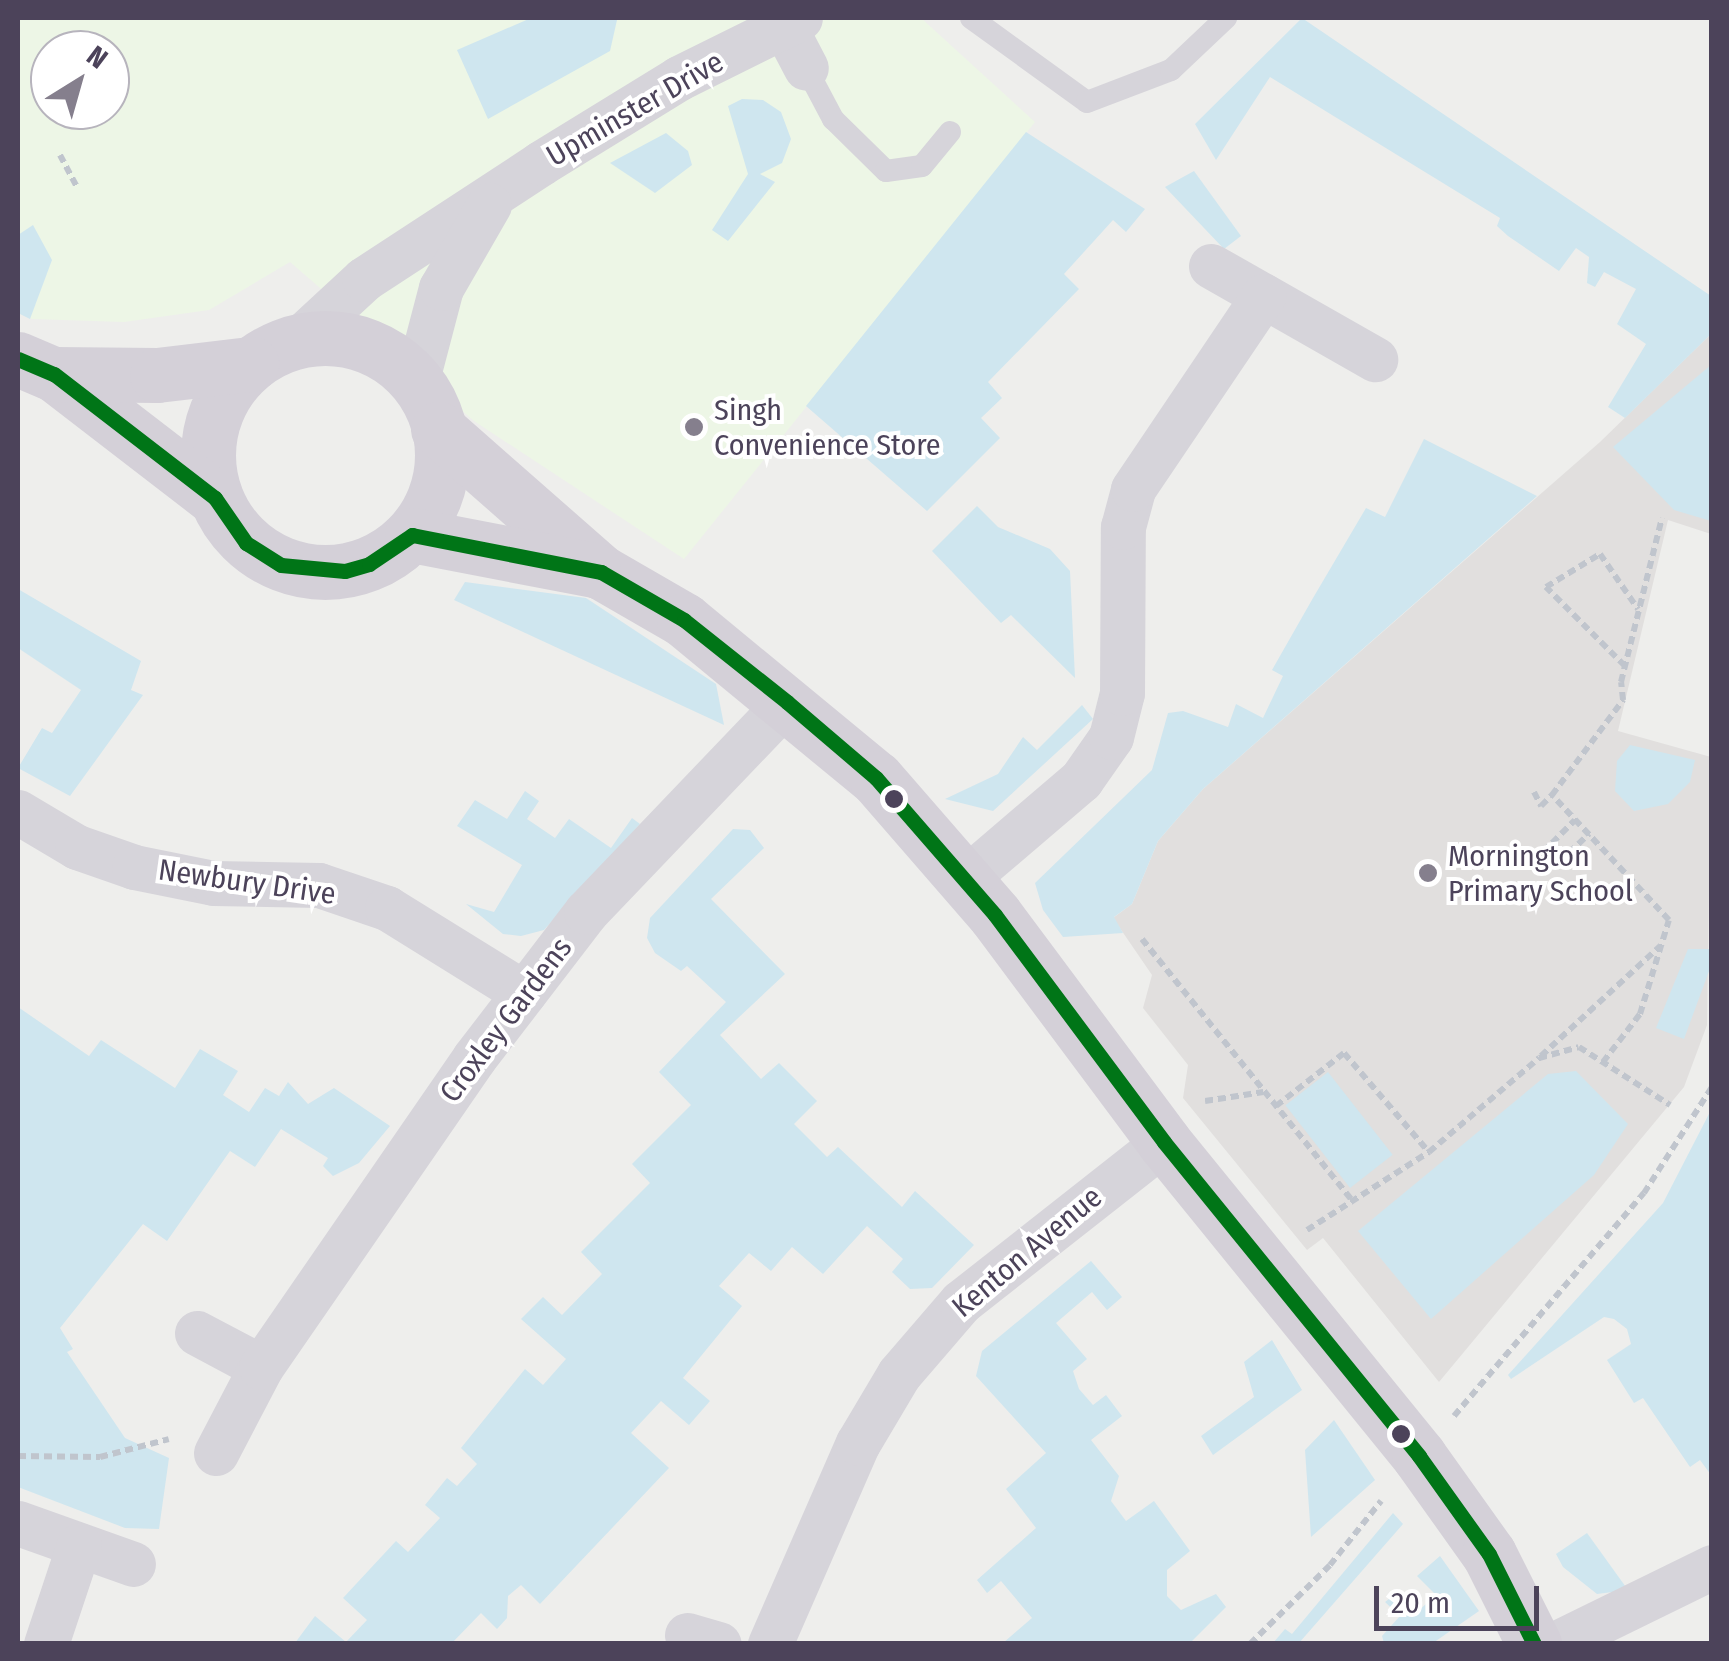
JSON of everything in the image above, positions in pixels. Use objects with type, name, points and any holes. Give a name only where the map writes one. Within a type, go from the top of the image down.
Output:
[{"type":"street","name":"Upminster Drive","points":[[274,353],[364,279],[679,78],[792,22],[806,68]]},
{"type":"street","name":"Upminster Drive","points":[[427,406],[441,288],[492,200]]},
{"type":"street","points":[[1212,266],[1375,360]]},
{"type":"street","points":[[965,878],[1081,780],[1111,737],[1122,693],[1122,527],[1133,489],[1263,296]]},
{"type":"street","points":[[36,367],[157,375],[338,339],[374,349],[427,406],[601,572],[684,620],[876,778],[1177,1123],[1489,1554],[1534,1644]]},
{"type":"street","points":[[215,498],[209,433],[230,385],[274,353]]},
{"type":"street","points":[[36,367],[215,498],[246,544],[281,565],[321,573],[369,564],[412,535],[440,476],[427,406]]},
{"type":"street","points":[[412,535],[601,572]]},
{"type":"street","name":"Croxley Gardens","points":[[216,1453],[261,1367],[524,992],[586,912],[788,702]]},
{"type":"street","name":"Newbury Drive","points":[[18,812],[77,847],[134,866],[213,883],[319,886],[386,908],[524,992]]},
{"type":"street","name":"Kenton Avenue","points":[[770,1644],[858,1443],[899,1374],[962,1302],[1177,1123]]},
{"type":"street","points":[[197,1333],[261,1367]]},
{"type":"street","points":[[18,1523],[133,1564]]},
{"type":"street","points":[[46,1644],[79,1546]]},
{"type":"street","points":[[1555,1644],[1712,1567]]},
{"type":"lane","points":[[972,18],[1087,102],[1171,70],[1226,18]]},
{"type":"lane","points":[[806,68],[833,119],[886,171],[922,166],[950,132]]},
{"type":"path","points":[[60,155],[77,187]]},
{"type":"path","points":[[1534,792],[1541,806],[1622,700],[1620,682],[1662,518]]},
{"type":"path","points":[[1625,666],[1546,587],[1600,554],[1638,610]]},
{"type":"path","points":[[1612,690],[1620,682]]},
{"type":"path","points":[[1552,795],[1668,920],[1668,938],[1652,966],[1640,1014],[1603,1062]]},
{"type":"path","points":[[1542,852],[1575,820]]},
{"type":"path","points":[[1583,865],[1569,854],[1588,834]]},
{"type":"path","points":[[1296,1238],[1428,1152],[1539,1058],[1668,938]]},
{"type":"path","points":[[1142,940],[1351,1199]]},
{"type":"path","points":[[1539,1058],[1579,1047],[1670,1105]]},
{"type":"path","points":[[1276,1106],[1344,1054],[1428,1152]]},
{"type":"path","points":[[1250,1644],[1330,1565],[1632,1208],[1712,1086]]},
{"type":"path","points":[[1177,1123],[1263,1092]]},
{"type":"path","points":[[18,1456],[100,1457],[188,1434],[216,1453]]},
{"type":"shaded area","points":[[18,18],[921,18],[1035,122],[684,559],[474,421],[290,262],[209,310],[124,322],[32,319],[18,312]]},
{"type":"shaded area","points":[[531,18],[617,20],[610,51],[488,119],[457,50]]},
{"type":"shaded area","points":[[1302,18],[1711,296],[1711,334],[1625,418],[1608,407],[1646,344],[1617,324],[1636,289],[1604,272],[1595,287],[1587,283],[1589,257],[1576,248],[1559,271],[1508,236],[1497,226],[1500,218],[1270,77],[1216,160],[1195,124]]},
{"type":"shaded area","points":[[742,99],[763,100],[781,112],[791,139],[782,163],[760,174],[775,182],[728,241],[712,230],[748,174],[728,106]]},
{"type":"shaded area","points":[[1026,132],[1145,209],[1126,232],[1113,220],[1064,274],[1079,289],[988,382],[1002,398],[981,418],[1000,438],[927,511],[806,406]]},
{"type":"shaded area","points":[[666,133],[688,151],[692,165],[655,193],[610,163]]},
{"type":"shaded area","points":[[1194,171],[1241,236],[1224,249],[1165,187]]},
{"type":"shaded area","points":[[33,225],[52,260],[30,319],[18,313],[18,235]]},
{"type":"shaded area","name":"Mornington Primary School","points":[[1711,334],[1711,534],[1668,520],[1618,731],[1711,757],[1707,1025],[1684,1087],[1439,1382],[1323,1238],[1307,1250],[1183,1098],[1188,1065],[1143,1008],[1152,975],[1113,918],[1132,904],[1158,841],[1203,789],[1600,442]]},
{"type":"shaded area","points":[[1711,365],[1711,521],[1674,510],[1613,447]]},
{"type":"shaded area","points":[[1424,439],[1537,496],[1203,789],[1158,841],[1132,904],[1114,917],[1123,933],[1063,937],[1043,910],[1035,883],[1152,770],[1168,713],[1183,711],[1228,727],[1236,704],[1263,718],[1283,676],[1272,670],[1313,598],[1366,508],[1385,517]]},
{"type":"shaded area","points":[[977,506],[998,527],[1050,549],[1070,571],[1075,678],[1011,615],[1001,623],[932,551]]},
{"type":"shaded area","points":[[465,582],[586,598],[716,684],[724,725],[454,600]]},
{"type":"shaded area","points":[[18,589],[141,661],[131,690],[143,695],[70,796],[18,768],[42,728],[52,733],[81,690],[18,648]]},
{"type":"shaded area","points":[[1082,705],[1093,719],[993,811],[945,799],[998,774],[1023,737],[1037,750]]},
{"type":"shaded area","points":[[1630,745],[1695,760],[1690,782],[1668,804],[1634,811],[1615,791],[1617,761]]},
{"type":"shaded area","points":[[525,791],[539,801],[527,819],[555,838],[569,819],[611,848],[632,818],[640,824],[544,930],[521,936],[503,934],[466,904],[494,912],[522,865],[457,826],[475,800],[507,819]]},
{"type":"shaded area","points":[[733,829],[750,830],[764,848],[711,899],[785,974],[720,1035],[761,1079],[779,1063],[817,1101],[794,1124],[827,1157],[838,1147],[902,1207],[915,1191],[974,1245],[932,1288],[910,1289],[892,1272],[903,1259],[867,1226],[823,1274],[792,1247],[771,1271],[749,1253],[719,1286],[742,1306],[683,1378],[710,1401],[689,1425],[661,1401],[631,1433],[669,1468],[540,1604],[521,1585],[508,1596],[507,1618],[497,1629],[481,1613],[452,1643],[295,1643],[315,1616],[346,1642],[367,1620],[343,1598],[396,1541],[408,1552],[440,1518],[425,1505],[447,1478],[457,1486],[477,1464],[461,1448],[525,1369],[543,1385],[566,1359],[521,1319],[543,1297],[562,1315],[602,1274],[581,1252],[650,1183],[632,1164],[691,1105],[659,1072],[726,1002],[687,966],[681,971],[655,953],[647,938],[650,918]]},
{"type":"shaded area","points":[[1688,949],[1711,949],[1712,963],[1684,1039],[1656,1028]]},
{"type":"shaded area","points":[[18,1007],[89,1056],[101,1040],[175,1088],[200,1049],[238,1071],[223,1095],[249,1112],[265,1088],[279,1096],[288,1082],[308,1104],[334,1088],[390,1126],[359,1163],[333,1176],[323,1166],[328,1158],[281,1129],[255,1167],[230,1151],[167,1241],[143,1224],[60,1328],[73,1349],[67,1352],[125,1438],[169,1458],[159,1529],[125,1528],[18,1487]]},
{"type":"shaded area","points":[[1576,1071],[1628,1124],[1594,1175],[1431,1319],[1358,1231],[1548,1074]]},
{"type":"shaded area","points":[[1328,1072],[1393,1155],[1350,1188],[1285,1105]]},
{"type":"shaded area","points":[[1711,1110],[1711,1475],[1700,1460],[1690,1467],[1643,1398],[1634,1403],[1607,1360],[1631,1344],[1627,1329],[1614,1319],[1604,1317],[1511,1379],[1508,1375],[1663,1203]]},
{"type":"shaded area","points":[[1091,1261],[1122,1297],[1107,1310],[1092,1292],[1056,1323],[1087,1359],[1073,1371],[1079,1389],[1093,1405],[1106,1395],[1122,1416],[1091,1440],[1119,1476],[1111,1501],[1126,1521],[1154,1501],[1190,1551],[1167,1570],[1167,1596],[1181,1610],[1216,1594],[1226,1607],[1190,1643],[1003,1643],[1032,1618],[1001,1581],[987,1593],[977,1580],[1036,1528],[1006,1489],[1046,1453],[976,1376],[982,1351]]},
{"type":"shaded area","points":[[1272,1340],[1302,1390],[1213,1455],[1201,1436],[1254,1397],[1244,1362]]},
{"type":"shaded area","points":[[1334,1420],[1375,1480],[1311,1537],[1305,1450]]},
{"type":"shaded area","points":[[1393,1513],[1403,1524],[1299,1643],[1273,1643],[1285,1629],[1292,1634]]},
{"type":"shaded area","points":[[1587,1533],[1628,1590],[1597,1594],[1563,1567],[1556,1554]]},
{"type":"shaded area","points":[[1440,1556],[1479,1611],[1433,1643],[1384,1643],[1382,1636],[1400,1616],[1385,1602],[1397,1593],[1417,1612],[1436,1595],[1417,1576]]},
{"type":"transit line","points":[[18,359],[54,374],[215,498],[246,543],[281,565],[345,571],[369,564],[412,535],[601,572],[684,620],[787,702],[876,778],[995,915],[1164,1142],[1419,1456],[1489,1554],[1534,1644]]},
{"type":"place","name":"Singh Convenience Store","points":[[694,427]]},
{"type":"place","name":"Mornington Primary School","points":[[1428,873]]}]
